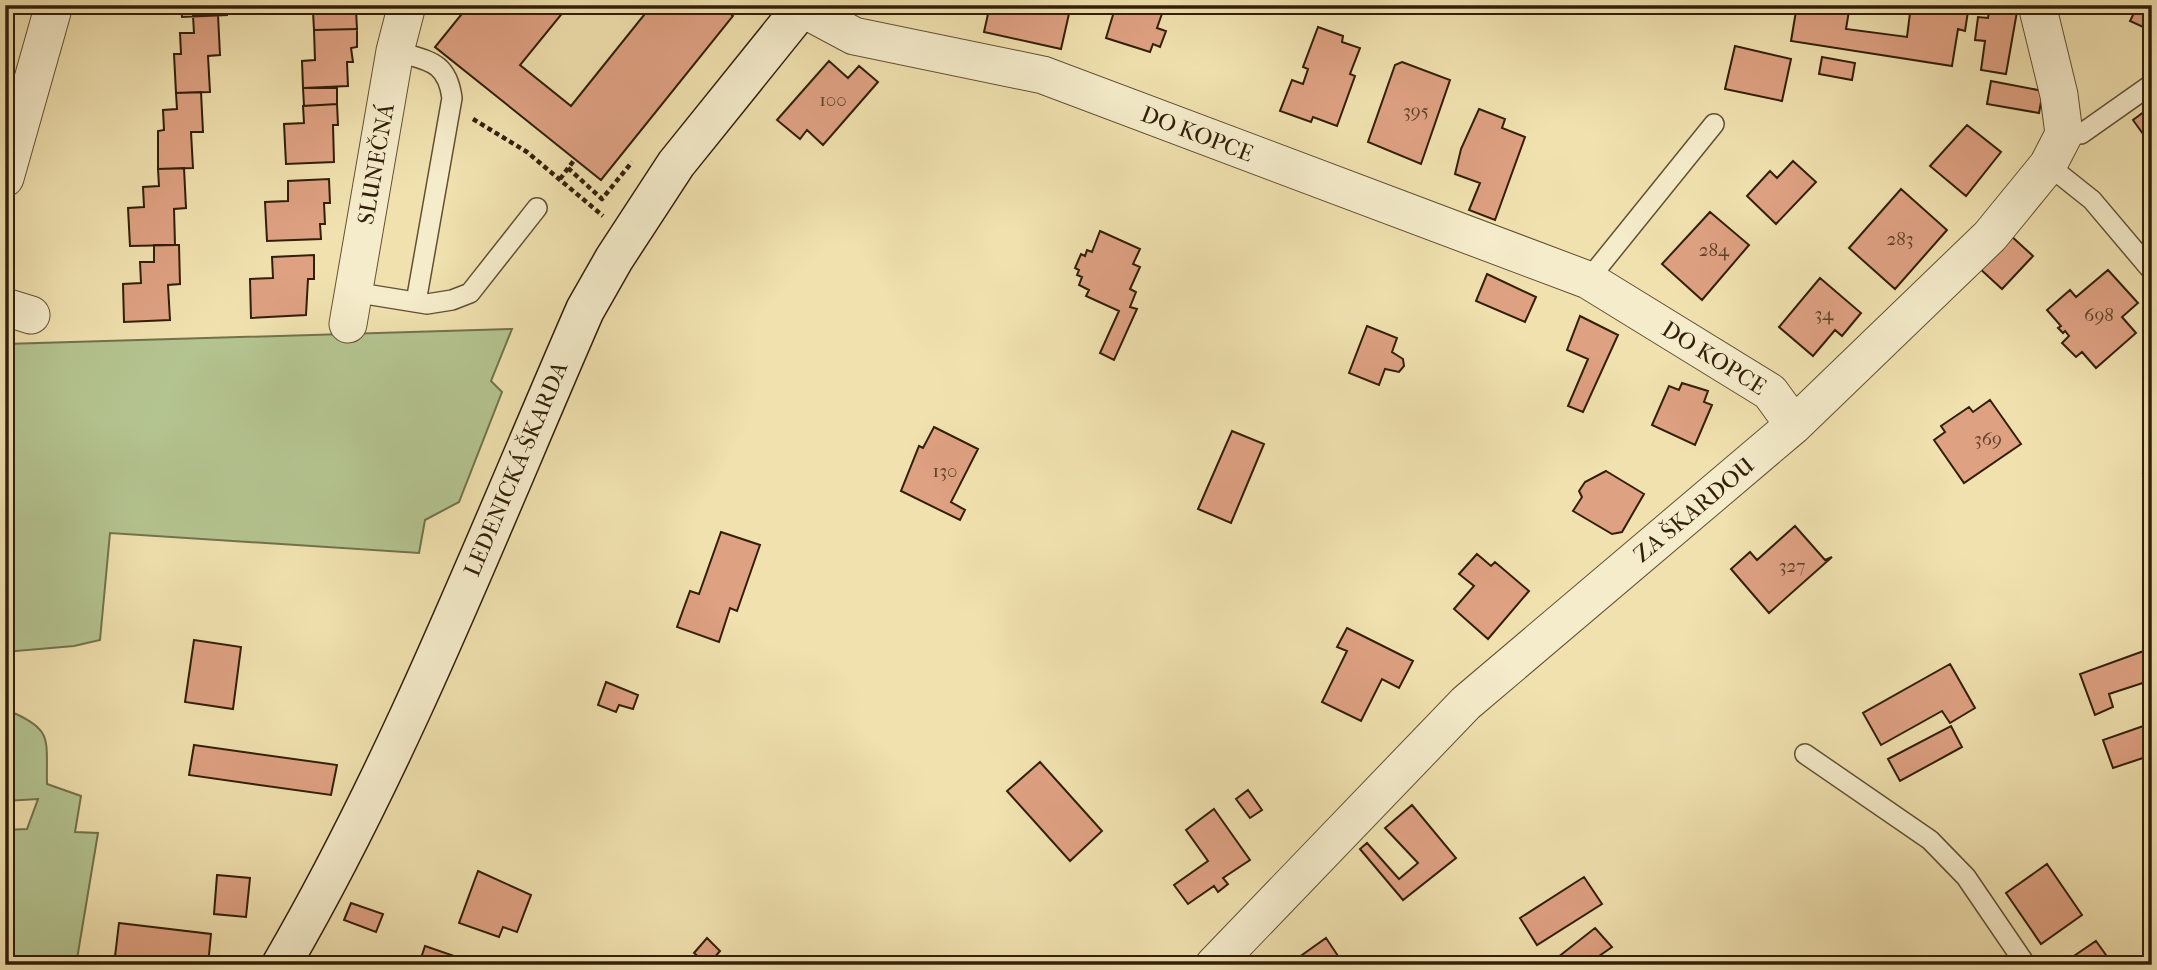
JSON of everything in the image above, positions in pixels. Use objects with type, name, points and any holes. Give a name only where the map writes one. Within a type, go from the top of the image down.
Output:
[{"type":"main road","name":"LEDENICKÁ-ŠKARDA","points":[[281,965],[324,891],[410,711],[584,310],[676,164],[800,7]]},
{"type":"street","points":[[5,178],[54,5]]},
{"type":"street","name":"SLUNEČNÁ","points":[[351,308],[395,51],[407,5]]},
{"type":"street","points":[[2037,5],[2059,95],[2056,149]]},
{"type":"street","name":"DO KOPCE","points":[[800,7],[854,36],[1043,75],[1588,280],[1770,391],[1794,425]]},
{"type":"street","name":"ZA ŠKARDOU","points":[[1214,965],[1466,703],[1794,425],[1990,236],[2056,149]]},
{"type":"lane","points":[[395,51],[435,64],[444,71],[452,98],[416,302]]},
{"type":"lane","points":[[2152,84],[2056,149],[2092,200],[2152,271]]},
{"type":"lane","points":[[1588,280],[1714,124]]},
{"type":"lane","points":[[351,308],[453,300],[470,293],[537,208]]},
{"type":"lane","points":[[1805,754],[1930,840],[1965,877],[2026,965]]},
{"type":"path","points":[[450,111],[466,114],[527,152],[598,212]]},
{"type":"path","points":[[568,168],[602,199],[636,156]]},
{"type":"path","points":[[559,179],[575,159]]},
{"type":"green space","points":[[512,329],[491,381],[502,392],[459,502],[425,520],[419,553],[110,533],[100,640],[74,646],[5,652],[5,344]]},
{"type":"green space","points":[[5,709],[32,723],[44,736],[47,784],[81,796],[75,832],[98,833],[76,965],[5,965],[5,830],[27,829],[38,799],[5,801],[9,755],[8,739],[5,737]]},
{"type":"building","points":[[181,5],[227,5],[227,15],[182,17]]},
{"type":"building","points":[[307,5],[361,5],[361,10],[307,12]]},
{"type":"building","points":[[469,5],[569,5],[520,65],[571,106],[652,5],[720,5],[733,16],[601,180],[435,47]]},
{"type":"building","points":[[990,5],[1071,5],[1061,49],[984,32]]},
{"type":"building","points":[[1116,5],[1165,5],[1157,28],[1166,31],[1160,47],[1153,44],[1150,52],[1106,38]]},
{"type":"building","points":[[1797,5],[1850,5],[1846,29],[1907,37],[1911,5],[1969,5],[1965,31],[1958,29],[1952,66],[1791,41]]},
{"type":"building","points":[[1990,5],[2018,6],[2006,74],[1981,70],[1985,41],[1975,40],[1978,17],[1988,18]]},
{"type":"building","points":[[2138,5],[2152,5],[2152,31],[2130,21]]},
{"type":"building","points":[[356,10],[357,29],[314,30],[313,12]]},
{"type":"building","points":[[218,15],[220,55],[208,56],[210,92],[176,93],[174,54],[181,54],[180,33],[194,33],[193,16]]},
{"type":"building","points":[[1318,27],[1343,36],[1342,42],[1360,48],[1350,74],[1355,76],[1337,126],[1313,117],[1311,122],[1280,111],[1292,80],[1303,84],[1308,69],[1303,67]]},
{"type":"building","points":[[357,29],[357,47],[351,48],[353,62],[347,62],[348,86],[303,88],[302,61],[315,60],[314,30]]},
{"type":"building","points":[[1735,46],[1791,59],[1782,101],[1725,89]]},
{"type":"building","points":[[1822,57],[1855,63],[1852,80],[1819,74]]},
{"type":"building","points":[[829,61],[848,78],[859,66],[878,82],[823,145],[807,130],[800,139],[777,120]]},
{"type":"building","points":[[1402,62],[1450,80],[1421,164],[1368,142],[1395,65]]},
{"type":"building","points":[[1991,81],[2043,91],[2039,113],[1987,104]]},
{"type":"building","points":[[303,88],[337,88],[337,104],[304,106]]},
{"type":"building","points":[[201,92],[203,132],[191,132],[193,168],[158,169],[158,131],[164,130],[163,110],[177,109],[176,93]]},
{"type":"building","points":[[337,104],[338,125],[333,125],[334,162],[286,164],[284,124],[304,123],[303,106]]},
{"type":"building","points":[[2152,106],[2152,144],[2151,145],[2133,120]]},
{"type":"building","points":[[1479,109],[1505,119],[1502,128],[1525,137],[1495,220],[1469,210],[1480,183],[1455,174],[1461,149]]},
{"type":"building","points":[[1967,125],[2001,152],[1966,196],[1930,166]]},
{"type":"building","points":[[1793,161],[1816,182],[1776,224],[1747,196],[1770,171],[1777,178]]},
{"type":"building","points":[[184,168],[186,208],[174,209],[175,245],[130,246],[128,208],[144,207],[143,187],[159,186],[158,169]]},
{"type":"building","points":[[329,179],[330,203],[324,203],[325,224],[320,224],[321,239],[267,241],[265,202],[288,201],[288,181]]},
{"type":"building","points":[[1901,189],[1947,230],[1895,289],[1849,248]]},
{"type":"building","points":[[1710,212],[1749,245],[1702,300],[1662,264]]},
{"type":"building","points":[[1100,231],[1140,249],[1133,264],[1140,267],[1130,289],[1136,292],[1130,307],[1137,309],[1114,360],[1100,353],[1119,311],[1086,296],[1089,290],[1079,285],[1082,277],[1077,275],[1079,270],[1075,268],[1081,254],[1085,256],[1087,250],[1092,252]]},
{"type":"building","points":[[2009,234],[2033,256],[2002,289],[1978,267]]},
{"type":"building","points":[[154,245],[179,245],[180,284],[168,285],[170,320],[124,322],[123,284],[141,283],[140,262],[154,262]]},
{"type":"building","points":[[314,255],[314,279],[308,279],[306,315],[251,318],[250,279],[273,278],[272,257]]},
{"type":"building","points":[[2108,270],[2138,303],[2122,317],[2136,333],[2096,368],[2082,352],[2076,357],[2062,343],[2069,336],[2058,328],[2061,326],[2047,310],[2070,290],[2076,297]]},
{"type":"building","points":[[1487,274],[1536,297],[1525,322],[1476,301]]},
{"type":"building","points":[[1820,278],[1861,313],[1842,336],[1835,330],[1813,356],[1779,327]]},
{"type":"building","points":[[1580,316],[1618,335],[1583,412],[1568,406],[1588,359],[1567,350]]},
{"type":"building","points":[[1367,326],[1397,338],[1392,352],[1403,359],[1404,366],[1399,372],[1385,369],[1379,385],[1349,373]]},
{"type":"building","points":[[1682,383],[1708,391],[1704,402],[1712,405],[1695,445],[1652,425],[1669,386],[1679,390]]},
{"type":"building","points":[[1990,400],[2021,444],[1964,483],[1934,440],[1945,432],[1941,426],[1969,407],[1973,412]]},
{"type":"building","points":[[934,427],[978,449],[951,502],[965,510],[960,520],[901,491],[919,446],[923,448]]},
{"type":"building","points":[[1232,431],[1264,444],[1231,523],[1198,509]]},
{"type":"building","points":[[2152,467],[2152,485],[2143,474]]},
{"type":"building","points":[[1606,471],[1644,494],[1622,532],[1612,534],[1573,511],[1582,497],[1579,491],[1585,482]]},
{"type":"building","points":[[1795,526],[1825,560],[1832,557],[1769,613],[1731,569],[1750,552],[1757,560]]},
{"type":"building","points":[[721,532],[760,545],[737,611],[730,608],[719,642],[677,627],[690,591],[699,594]]},
{"type":"building","points":[[1477,554],[1491,566],[1495,562],[1529,591],[1488,639],[1454,609],[1474,586],[1459,574]]},
{"type":"building","points":[[1347,628],[1413,661],[1399,688],[1382,679],[1361,721],[1322,702],[1347,651],[1337,647]]},
{"type":"building","points":[[194,640],[241,647],[233,709],[185,702]]},
{"type":"building","points":[[2152,648],[2152,680],[2109,694],[2113,707],[2095,715],[2080,674]]},
{"type":"building","points":[[1950,664],[1975,708],[1950,723],[1942,711],[1881,745],[1863,713]]},
{"type":"building","points":[[606,682],[638,695],[633,709],[619,705],[616,712],[598,705]]},
{"type":"building","points":[[2152,723],[2152,755],[2113,768],[2103,740]]},
{"type":"building","points":[[1951,726],[1962,747],[1900,781],[1888,759]]},
{"type":"building","points":[[194,745],[337,765],[331,795],[189,775]]},
{"type":"building","points":[[1040,762],[1102,831],[1070,861],[1007,791]]},
{"type":"building","points":[[1248,790],[1262,810],[1250,818],[1236,799]]},
{"type":"building","points":[[1412,805],[1456,858],[1403,900],[1360,849],[1367,843],[1399,879],[1418,863],[1385,828]]},
{"type":"building","points":[[1214,809],[1250,860],[1223,878],[1228,884],[1218,892],[1214,886],[1188,904],[1174,885],[1208,861],[1186,830]]},
{"type":"building","points":[[2047,864],[2082,915],[2041,944],[2006,893]]},
{"type":"building","points":[[478,871],[531,895],[517,932],[503,927],[499,937],[459,923]]},
{"type":"building","points":[[217,875],[250,878],[246,917],[214,914]]},
{"type":"building","points":[[1584,877],[1602,904],[1537,945],[1520,918]]},
{"type":"building","points":[[351,903],[383,914],[376,932],[344,920]]},
{"type":"building","points":[[119,923],[211,934],[208,965],[114,965]]},
{"type":"building","points":[[1595,928],[1612,947],[1586,965],[1548,965]]},
{"type":"building","points":[[707,938],[720,951],[708,965],[694,953]]},
{"type":"building","points":[[1326,938],[1344,965],[1288,965]]},
{"type":"building","points":[[2096,941],[2106,955],[2092,965],[2071,965],[2068,960]]},
{"type":"building","points":[[425,946],[460,958],[457,965],[396,965],[399,957],[419,964]]}]
